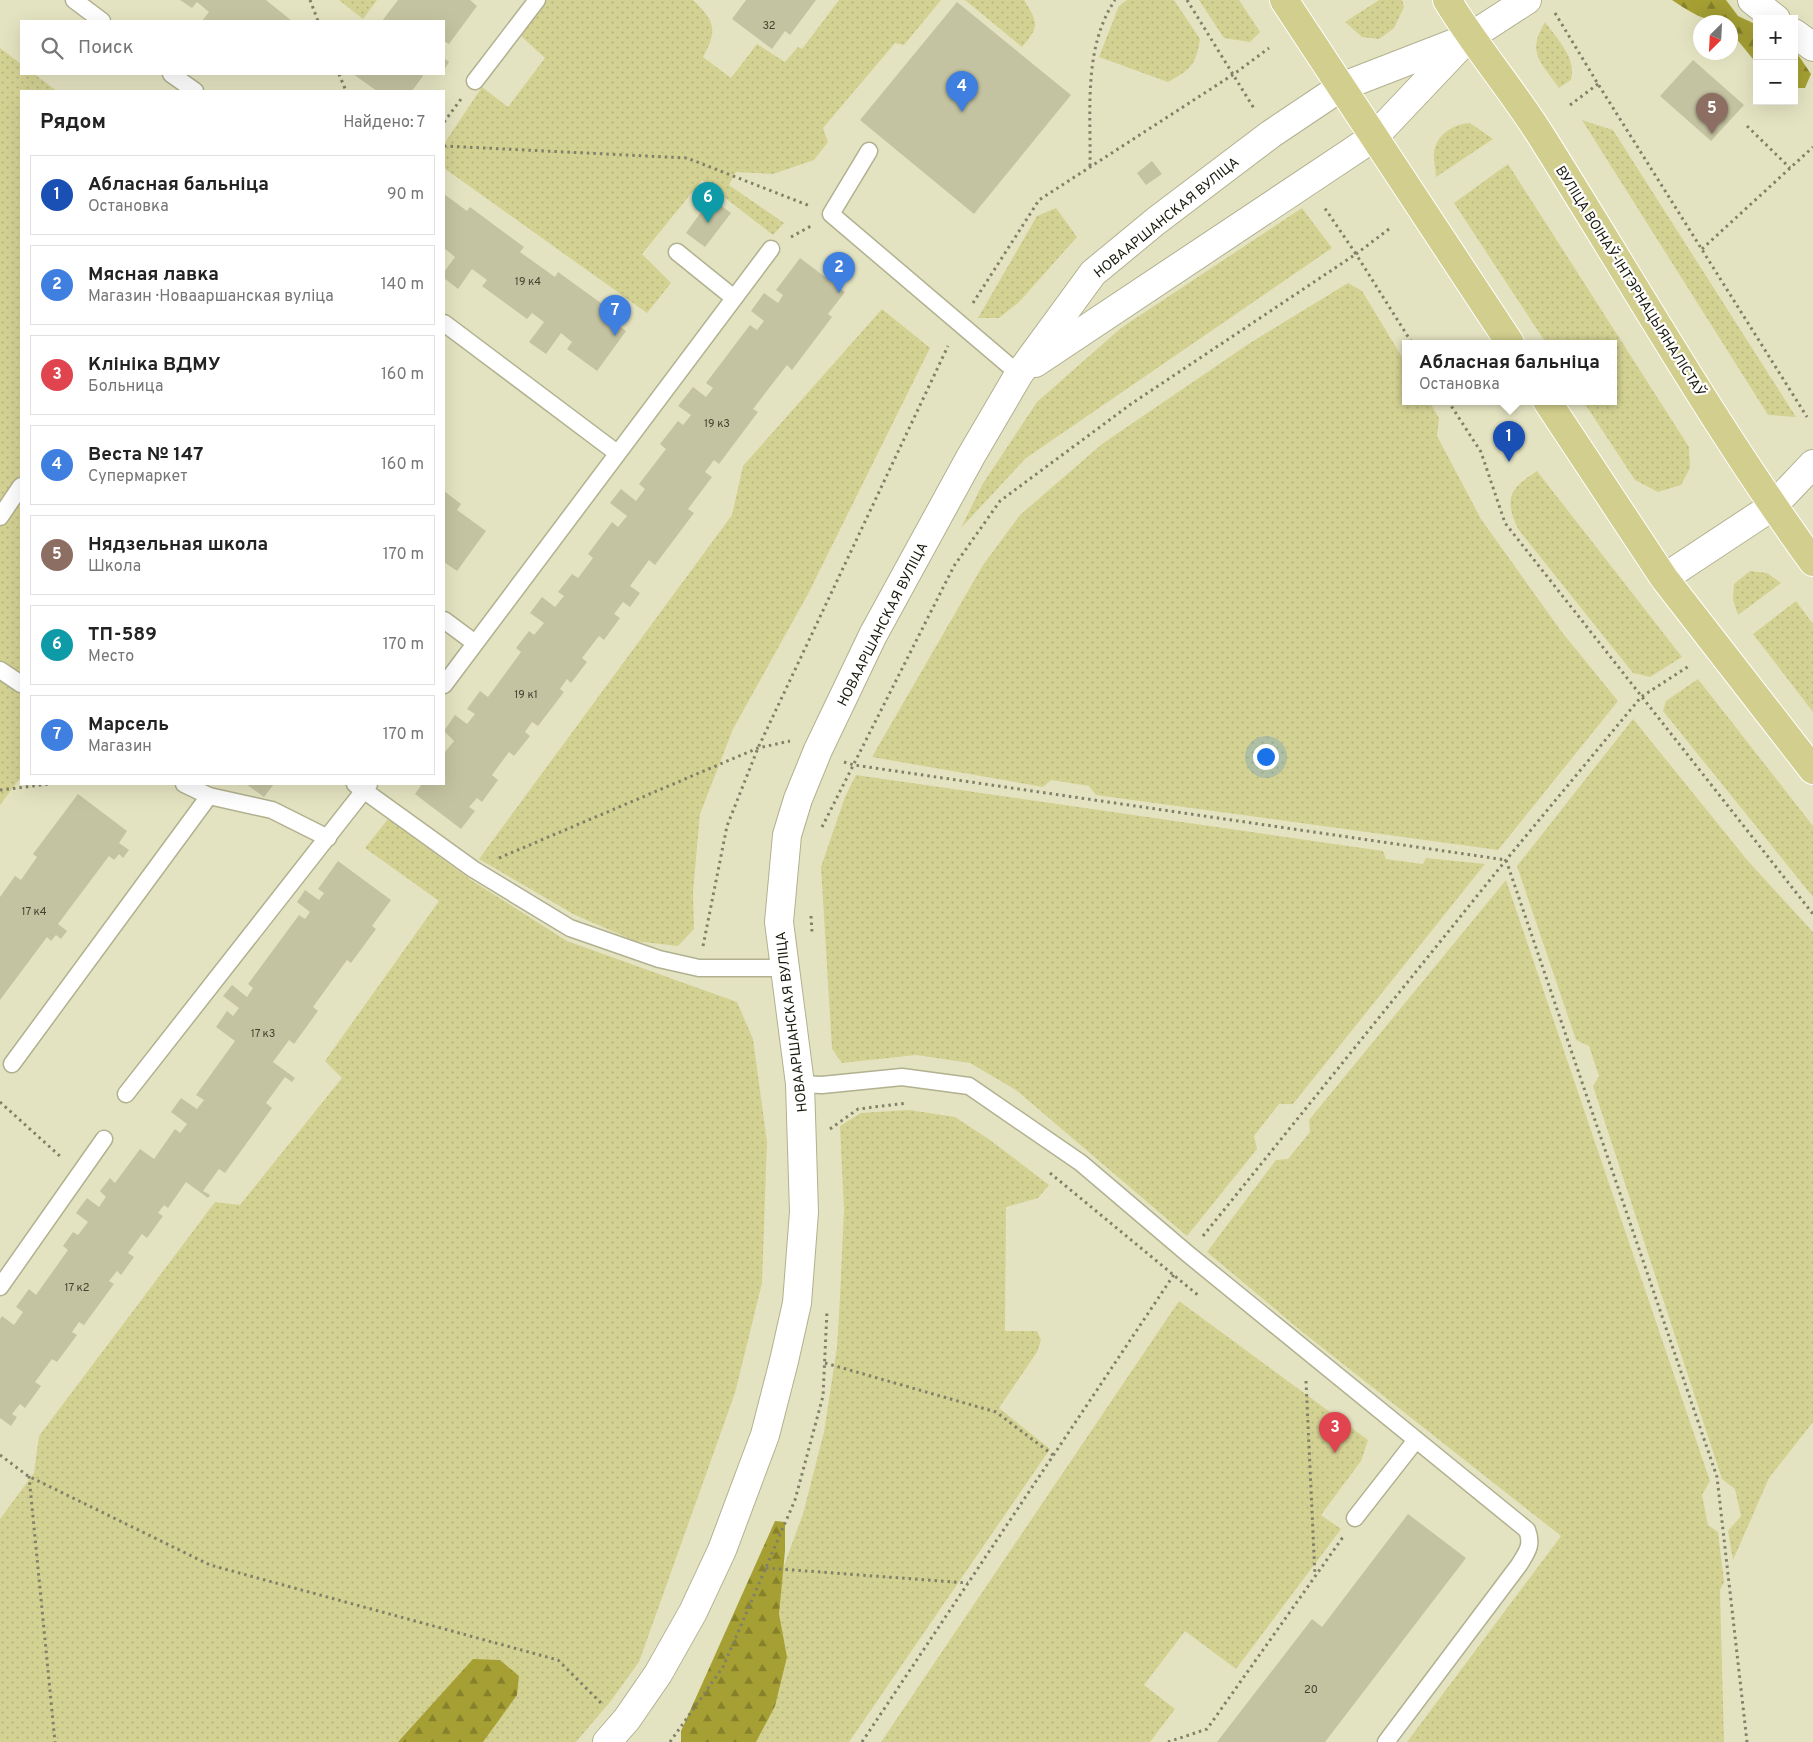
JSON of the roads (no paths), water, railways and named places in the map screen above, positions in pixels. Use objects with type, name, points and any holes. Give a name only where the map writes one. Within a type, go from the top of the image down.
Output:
[{"type":"main road","points":[[1284,0],[1508,340]]},
{"type":"main road","name":"ВУЛІЦА ВОІНАЎ-ІНТЭРНАЦЫЯНАЛІСТАЎ","points":[[1447,0],[1470,37],[1536,129],[1672,350],[1773,506],[1813,562]]},
{"type":"main road","points":[[1550,405],[1664,578],[1813,770]]},
{"type":"street","points":[[1470,37],[1527,0]]},
{"type":"street","points":[[1752,0],[1771,15]]},
{"type":"street","points":[[1798,36],[1813,47]]},
{"type":"street","name":"НОВААРШАНСКАЯ ВУЛІЦА","points":[[615,1734],[658,1674],[693,1612],[722,1550],[765,1435],[797,1303],[811,1084],[785,968],[779,922],[787,835],[798,799],[818,750],[873,634],[1019,374],[1093,273],[1156,221],[1270,134],[1341,87],[1470,37]]},
{"type":"street","name":"НОВААРШАНСКАЯ ВУЛІЦА","points":[[1019,374],[1374,137],[1470,37]]},
{"type":"street","points":[[1664,578],[1773,506],[1813,464]]},
{"type":"lane","points":[[74,0],[101,20]]},
{"type":"lane","points":[[475,81],[537,0]]},
{"type":"lane","points":[[172,75],[194,90]]},
{"type":"lane","points":[[869,151],[831,214],[1019,374]]},
{"type":"lane","points":[[445,684],[771,249]]},
{"type":"lane","points":[[677,252],[734,298]]},
{"type":"lane","points":[[445,324],[618,453]]},
{"type":"lane","points":[[0,517],[20,487]]},
{"type":"lane","points":[[445,621],[475,643]]},
{"type":"lane","points":[[0,670],[20,683]]},
{"type":"lane","points":[[186,785],[209,796],[272,810],[328,838]]},
{"type":"lane","points":[[126,1094],[328,838],[363,786],[473,869],[570,928],[659,959],[699,968],[785,968]]},
{"type":"lane","points":[[12,1064],[209,796]]},
{"type":"lane","points":[[811,1084],[902,1078],[969,1086],[1081,1163],[1188,1254],[1527,1530],[1531,1539],[1530,1547],[1386,1742]]},
{"type":"lane","points":[[0,1287],[104,1139]]},
{"type":"lane","points":[[1355,1518],[1416,1440]]},
{"type":"place","name":"Веста № 147","points":[[962,112]]},
{"type":"place","name":"Нядзельная школа","points":[[1712,134]]},
{"type":"place","name":"ТП-589","points":[[708,223]]},
{"type":"place","name":"Мясная лавка","points":[[839,293]]},
{"type":"place","name":"Марсель","points":[[615,336]]},
{"type":"place","name":"Абласная бальніца","points":[[1509,462]]},
{"type":"place","name":"Клініка ВДМУ","points":[[1335,1453]]}]
